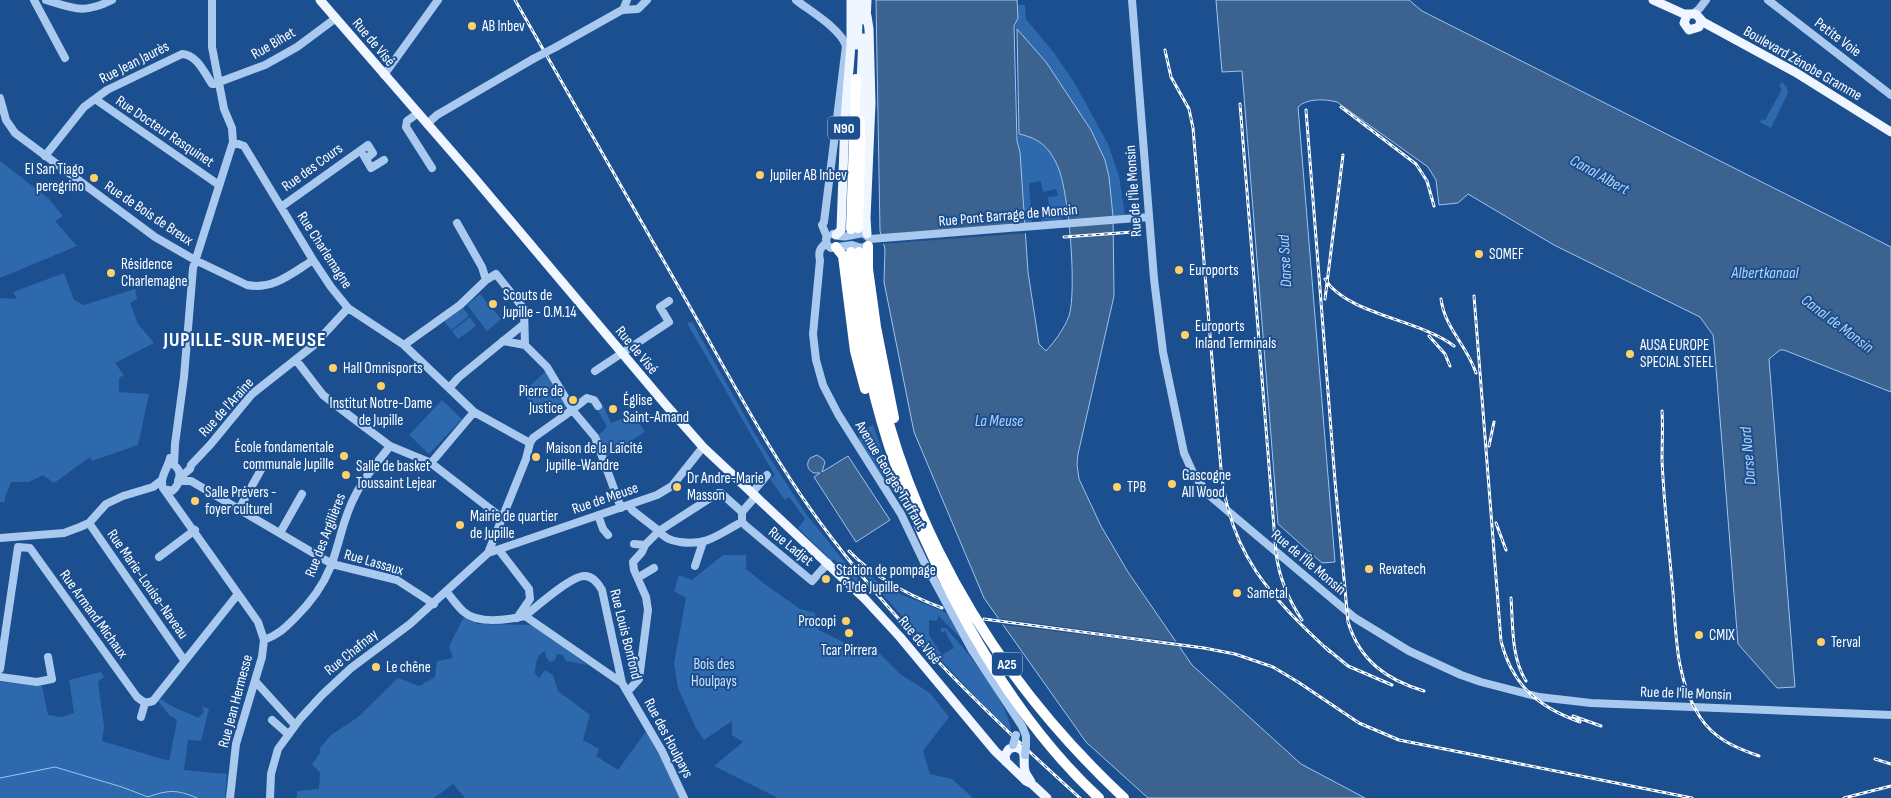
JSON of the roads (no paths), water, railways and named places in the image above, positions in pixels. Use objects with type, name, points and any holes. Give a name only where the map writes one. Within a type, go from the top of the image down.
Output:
[{"type":"highway","name":"A25","points":[[856,79],[861,240],[868,268],[876,327],[895,425],[891,444],[910,508],[929,550],[986,656],[1029,719],[1058,754],[1099,798]]},
{"type":"highway","name":"A25","points":[[861,121],[861,240],[856,300],[875,404],[928,531],[951,578],[977,622],[1015,676],[1058,730],[1124,798]]},
{"type":"highway","points":[[833,241],[841,251],[844,260],[858,363],[879,432],[891,444]]},
{"type":"main road","name":"Rue de Visé","points":[[320,0],[703,447],[828,563],[884,618],[1008,764],[1026,781],[1032,784]]},
{"type":"main road","name":"N90","points":[[833,241],[841,230],[844,118],[852,45],[851,0]]},
{"type":"main road","points":[[856,79],[859,0]]},
{"type":"main road","name":"N90","points":[[861,240],[866,218],[871,97],[869,29],[865,0]]},
{"type":"main road","name":"N90","points":[[861,121],[865,0]]},
{"type":"main road","name":"Boulevard Zénobe Gramme","points":[[1653,0],[1699,16],[1701,20],[1795,72],[1891,132]]},
{"type":"main road","name":"Boulevard Zénobe Gramme","points":[[1690,14],[1684,23],[1690,30],[1699,27],[1701,20]]},
{"type":"main road","name":"N90","points":[[861,121],[867,16]]},
{"type":"main road","name":"Rue de Visé","points":[[992,746],[1012,747],[1022,750],[1026,774],[1032,784],[1047,798]]},
{"type":"main road","points":[[1012,747],[1005,754],[1008,764],[1017,767],[1024,759]]},
{"type":"street","points":[[34,0],[65,58]]},
{"type":"street","points":[[90,8],[94,0]]},
{"type":"street","points":[[40,11],[42,6],[49,1],[75,9],[90,8],[110,0]]},
{"type":"street","points":[[154,487],[172,490],[176,474],[174,444],[184,377],[195,260],[233,142],[232,128],[224,109],[212,47],[212,0]]},
{"type":"street","points":[[384,75],[438,0]]},
{"type":"street","points":[[623,10],[627,0]]},
{"type":"street","points":[[427,124],[437,116],[533,59],[623,10],[638,9],[647,0]]},
{"type":"street","points":[[796,0],[830,26],[843,39],[846,50],[832,145],[824,222],[833,241]]},
{"type":"street","name":"Rue de l'Île Monsin","points":[[1132,0],[1155,290],[1163,352],[1182,444],[1190,468],[1201,486],[1217,502],[1324,594],[1361,622],[1430,662],[1488,684],[1539,697],[1599,704],[1891,715]]},
{"type":"street","points":[[1690,14],[1706,0]]},
{"type":"street","name":"Petite Voie","points":[[1768,0],[1891,95]]},
{"type":"street","name":"Rue Bihet","points":[[219,82],[265,65],[297,47],[336,18]]},
{"type":"street","name":"Rue Jean Jaurès","points":[[45,156],[84,107],[106,90],[182,54],[188,54],[198,62],[212,84],[219,82]]},
{"type":"street","name":"Rue de Bois de Breux","points":[[0,98],[6,120],[15,134],[144,229],[195,260],[246,285],[256,286],[274,284],[313,260]]},
{"type":"street","name":"Rue Docteur Rasquinet","points":[[94,100],[219,184]]},
{"type":"street","points":[[418,113],[406,121],[406,127],[432,168]]},
{"type":"street","name":"Rue Charlemagne","points":[[233,142],[244,146],[313,260],[348,308],[404,345],[474,412],[530,443]]},
{"type":"street","name":"Rue des Cours","points":[[281,207],[368,144],[373,153],[366,158],[371,168],[384,160]]},
{"type":"street","name":"Rue Pont Barrage de Monsin","points":[[833,241],[1149,218]]},
{"type":"street","points":[[457,222],[482,266],[486,280]]},
{"type":"street","name":"Avenue Georges Truffaut","points":[[833,241],[819,251],[820,260],[813,334],[816,360],[826,390],[838,414],[901,514],[972,650],[1024,729],[1026,745],[1024,759]]},
{"type":"street","points":[[404,345],[460,305],[486,280],[496,274],[522,306],[525,346]]},
{"type":"street","points":[[594,371],[669,322],[660,308],[669,301]]},
{"type":"street","name":"Rue de l'Araine","points":[[176,474],[192,465],[252,394],[314,345],[348,308]]},
{"type":"street","points":[[450,387],[458,378],[524,324]]},
{"type":"street","points":[[503,341],[525,346],[547,367],[572,408],[595,437],[625,506],[663,536],[673,541],[695,544],[703,542],[738,524]]},
{"type":"street","points":[[296,360],[323,395],[390,446],[431,463],[501,522]]},
{"type":"street","points":[[488,553],[533,438],[587,397],[594,400],[598,406]]},
{"type":"street","points":[[431,463],[474,412]]},
{"type":"street","name":"Rue des Argilières","points":[[264,640],[282,631],[316,595],[332,564],[344,520],[365,477],[390,446]]},
{"type":"street","name":"Rue de Meuse","points":[[488,553],[657,495],[672,486],[703,447]]},
{"type":"street","points":[[239,509],[262,468]]},
{"type":"street","points":[[0,538],[64,533],[89,523],[106,504],[123,496],[154,487],[162,480],[176,474]]},
{"type":"street","name":"Rue Lassaux","points":[[176,474],[192,481],[332,564],[397,580],[434,604]]},
{"type":"street","name":"Rue Jean Hermesse","points":[[176,474],[176,498],[184,516]]},
{"type":"street","points":[[742,512],[767,475]]},
{"type":"street","points":[[162,480],[164,489]]},
{"type":"street","name":"Rue Jean Hermesse","points":[[164,489],[195,530],[258,622],[264,640],[262,657],[236,744],[230,798]]},
{"type":"street","name":"Rue des Houlpays","points":[[684,798],[662,751],[628,691],[640,679],[647,622],[646,597],[639,577],[634,570],[633,562],[642,552],[645,545],[659,532],[720,493],[742,512]]},
{"type":"street","points":[[280,533],[302,494]]},
{"type":"street","name":"Rue Ladjet","points":[[742,512],[742,522],[746,526],[812,581],[828,563]]},
{"type":"street","points":[[598,515],[602,529],[608,535]]},
{"type":"street","name":"Rue Marie-Louise-Naveau","points":[[89,523],[184,660]]},
{"type":"street","points":[[159,556],[195,530]]},
{"type":"street","name":"Rue Armand Michaux","points":[[0,538],[18,547],[30,548],[137,697],[145,703]]},
{"type":"street","points":[[695,566],[703,542]]},
{"type":"street","points":[[634,544],[645,545]]},
{"type":"street","points":[[0,669],[18,547]]},
{"type":"street","points":[[499,550],[529,589],[530,600],[521,617]]},
{"type":"street","name":"Rue Chafnay","points":[[270,798],[274,758],[278,748],[295,725],[322,695],[351,668],[434,604],[488,553]]},
{"type":"street","points":[[639,577],[654,568]]},
{"type":"street","name":"Rue Louis Bonfond","points":[[521,617],[574,579],[585,576],[596,580],[602,590],[622,683],[628,691]]},
{"type":"street","points":[[446,591],[464,612],[478,620],[521,617],[622,683]]},
{"type":"street","points":[[141,717],[145,703],[153,701],[238,594]]},
{"type":"street","points":[[0,677],[37,682],[52,679],[48,656]]},
{"type":"street","points":[[255,681],[295,725]]},
{"type":"street","name":"Avenue Georges Truffaut","points":[[1012,747],[1016,735],[1014,715]]},
{"type":"street","points":[[272,720],[288,734]]},
{"type":"water","name":"La Meuse","points":[[876,0],[1017,0],[1018,18],[1014,26],[1017,141],[1020,152],[1028,272],[1039,344],[1046,351],[1065,326],[1069,316],[1072,286],[1071,242],[1065,197],[1058,167],[1049,151],[1043,145],[1032,138],[1019,134],[1017,29],[1046,62],[1091,130],[1105,160],[1109,177],[1113,216],[1114,296],[1078,454],[1079,479],[1101,526],[1128,572],[1192,665],[1301,764],[1365,798],[1148,798],[1086,742],[984,598],[914,432],[884,282],[885,249],[880,231]]},
{"type":"water","name":"Albertkanaal","points":[[1216,0],[1409,0],[1422,11],[1891,247],[1891,392],[1784,350],[1780,350],[1769,359],[1795,687],[1777,688],[1738,644],[1714,343],[1713,335],[1700,317],[1554,245],[1468,194],[1458,203],[1439,205],[1436,180],[1428,167],[1337,102],[1327,100],[1306,102],[1298,107],[1335,562],[1322,563],[1278,524],[1242,71],[1222,72]]},
{"type":"water","points":[[817,455],[825,462],[822,472],[848,456],[890,520],[856,542],[814,477],[820,473],[814,473],[809,469],[810,458]]},
{"type":"waterway","points":[[0,778],[55,767],[122,787],[148,797],[172,791],[197,798]]},
{"type":"railway","points":[[515,0],[742,400],[793,484],[812,511],[859,572],[918,641],[981,706],[1080,798]]},
{"type":"railway","points":[[1165,50],[1171,77],[1189,109],[1193,128],[1221,469],[1233,526],[1243,550],[1256,572],[1289,612],[1330,652]]},
{"type":"railway","points":[[1240,104],[1276,553],[1279,571],[1285,588],[1302,620]]},
{"type":"railway","points":[[1341,107],[1416,164],[1427,181],[1434,206]]},
{"type":"railway","points":[[1306,110],[1348,622],[1360,648],[1377,667],[1398,681],[1424,691]]},
{"type":"railway","points":[[1325,299],[1343,155]]},
{"type":"railway","points":[[1064,237],[1133,232]]},
{"type":"railway","points":[[1325,279],[1335,291],[1349,301],[1423,329],[1454,346]]},
{"type":"railway","points":[[1474,296],[1501,641],[1512,670],[1529,692],[1551,709],[1580,722]]},
{"type":"railway","points":[[1441,299],[1443,310],[1451,328],[1476,373]]},
{"type":"railway","points":[[1429,336],[1445,354],[1450,366]]},
{"type":"railway","points":[[1662,411],[1664,494],[1677,641],[1686,688],[1700,717],[1712,731],[1726,742],[1759,756]]},
{"type":"railway","points":[[1489,446],[1494,422]]},
{"type":"railway","points":[[1496,523],[1506,550]]},
{"type":"railway","points":[[849,551],[859,561],[892,585],[942,608]]},
{"type":"railway","points":[[1511,598],[1515,651],[1521,672],[1526,681]]},
{"type":"railway","points":[[984,619],[1204,648],[1235,654],[1273,667],[1359,723],[1399,740],[1692,798]]},
{"type":"railway","points":[[1325,647],[1348,666],[1392,685]]},
{"type":"railway","points":[[1573,716],[1601,726]]},
{"type":"railway","points":[[1875,759],[1891,764]]},
{"type":"railway","points":[[1844,798],[1891,786]]},
{"type":"place","name":"AB Inbev","points":[[472,26]]},
{"type":"place","name":"Jupiler AB Inbev","points":[[760,175]]},
{"type":"place","name":"El San Tiago peregrino","points":[[94,178]]},
{"type":"place","name":"SOMEF","points":[[1479,254]]},
{"type":"place","name":"Euroports","points":[[1179,270]]},
{"type":"place","name":"Résidence Charlemagne","points":[[111,273]]},
{"type":"place","name":"Scouts de Jupille - O.M.14","points":[[493,304]]},
{"type":"place","name":"Euroports Inland Terminals","points":[[1185,335]]},
{"type":"place","name":"AUSA EUROPE SPECIAL STEEL","points":[[1630,354]]},
{"type":"place","name":"Hall Omnisports","points":[[333,368]]},
{"type":"place","name":"Institut Notre-Dame de Jupille","points":[[381,386]]},
{"type":"place","name":"Pierre de Justice","points":[[573,400]]},
{"type":"place","name":"Église Saint-Amand","points":[[613,409]]},
{"type":"place","name":"École fondamentale communale Jupille","points":[[344,456]]},
{"type":"place","name":"Maison de la Laïcité Jupille-Wandre","points":[[536,457]]},
{"type":"place","name":"Salle de basket Toussaint Lejear","points":[[346,475]]},
{"type":"place","name":"Gascogne All Wood","points":[[1172,484]]},
{"type":"place","name":"Dr Andre-Marie Masson","points":[[677,487]]},
{"type":"place","name":"TPB","points":[[1117,487]]},
{"type":"place","name":"Salle Prévers - foyer culturel","points":[[195,501]]},
{"type":"place","name":"Mairie de quartier de Jupille","points":[[460,525]]},
{"type":"place","name":"Revatech","points":[[1369,569]]},
{"type":"place","name":"Station de pompage n°1 de Jupille","points":[[826,579]]},
{"type":"place","name":"Sametal","points":[[1237,593]]},
{"type":"place","name":"Procopi","points":[[846,621]]},
{"type":"place","name":"Tcar Pirrera","points":[[849,633]]},
{"type":"place","name":"CMIX","points":[[1699,635]]},
{"type":"place","name":"Terval","points":[[1821,642]]},
{"type":"place","name":"Le chêne","points":[[376,667]]},
{"type":"district","name":"JUPILLE-SUR-MEUSE","points":[[245,339]]},
{"type":"water label","name":"Canal Albert","points":[[1600,174]]},
{"type":"water label","name":"Darse Sud","points":[[1284,261]]},
{"type":"water label","name":"Canal de Monsin","points":[[1838,323]]},
{"type":"water label","name":"Darse Nord","points":[[1747,456]]},
{"type":"park label","name":"Bois des Houlpays","points":[[714,672]]}]
